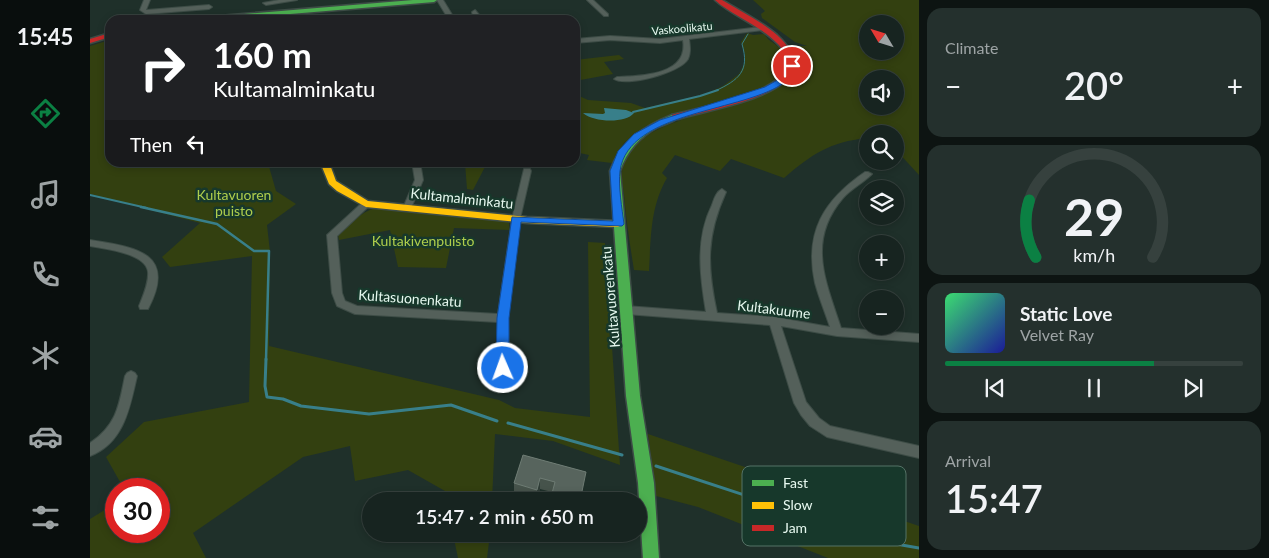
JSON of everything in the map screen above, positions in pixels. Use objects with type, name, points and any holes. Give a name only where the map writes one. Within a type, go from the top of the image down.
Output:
[{"type":"street","points":[[147,0],[143,10],[146,12],[209,7]]},
{"type":"street","points":[[203,15],[209,7],[211,0]]},
{"type":"street","points":[[266,10],[294,0]]},
{"type":"street","points":[[229,15],[266,10],[434,0]]},
{"type":"street","points":[[440,0],[449,15]]},
{"type":"street","points":[[590,0],[606,15]]},
{"type":"street","name":"Kultavuorenkatu","points":[[652,558],[646,484],[633,396],[615,171],[622,151],[637,136],[662,122],[767,89],[784,79],[789,73],[792,66],[788,51],[761,29],[718,0]]},
{"type":"street","name":"Vaskoolikatu","points":[[580,41],[610,38],[660,42],[761,29]]},
{"type":"street","points":[[90,41],[105,36]]},
{"type":"street","points":[[617,80],[653,75],[674,68],[686,57],[689,51],[686,38]]},
{"type":"street","name":"Kultamalminkatu","points":[[326,167],[332,182],[340,189],[366,204],[516,219],[618,224]]},
{"type":"street","points":[[406,208],[419,180],[417,167]]},
{"type":"street","points":[[503,368],[503,318],[516,219],[527,171]]},
{"type":"street","points":[[837,332],[820,280],[818,260],[819,232],[838,196],[850,185],[868,174]]},
{"type":"street","points":[[712,317],[706,286],[704,245],[708,225],[722,192]]},
{"type":"street","name":"Kultasuonenkatu","points":[[366,204],[332,235],[338,293],[341,303],[355,310],[503,318]]},
{"type":"street","points":[[90,243],[137,254],[146,258],[152,264],[154,272],[144,306]]},
{"type":"street","name":"Kultakuume","points":[[626,310],[774,321],[837,332],[919,338]]},
{"type":"street","points":[[774,321],[800,403],[806,414],[815,423],[827,431],[919,452]]},
{"type":"street","points":[[90,450],[112,435],[120,421],[130,376]]},
{"type":"green space","points":[[753,0],[919,0],[919,175],[904,159],[904,125],[859,125],[859,139],[822,150],[784,178],[731,159],[720,171],[675,155],[662,173],[667,178],[661,189],[654,211],[649,271],[634,270],[622,180],[626,158],[642,139],[664,127],[774,90],[791,80],[798,67],[795,56],[789,46],[807,46],[795,42],[762,18],[761,14],[765,11]]},
{"type":"green space","points":[[747,33],[753,35],[764,34],[786,54],[785,73],[765,87],[665,118],[646,126],[624,143],[612,163],[587,160],[589,155],[580,153],[580,96],[588,100],[631,103],[645,108],[706,94],[723,86],[739,74],[744,64],[745,54],[741,42]]},
{"type":"green space","name":"Kultavuoren puisto","points":[[105,42],[105,167],[269,167],[276,191],[296,204],[267,225],[270,252],[269,346],[499,400],[515,408],[590,417],[588,242],[605,243],[620,465],[553,441],[495,434],[492,492],[445,492],[408,470],[355,481],[350,446],[303,457],[193,533],[206,558],[90,558],[90,519],[105,510],[105,543],[170,543],[170,478],[118,478],[106,457],[144,422],[249,402],[252,256],[170,267],[162,257],[200,223],[90,194],[90,46]]},
{"type":"green space","points":[[619,55],[624,59],[604,62],[613,74],[580,80],[580,59]]},
{"type":"green space","points":[[465,167],[485,167],[473,190],[467,189]]},
{"type":"green space","name":"Kultakivenpuisto","points":[[375,208],[506,221],[509,223],[509,230],[454,228],[446,268],[398,267],[390,230],[339,240],[338,235],[350,223],[365,212]]},
{"type":"green space","points":[[648,434],[742,466],[742,524],[698,507],[656,496]]},
{"type":"green space","points":[[906,522],[919,526],[919,558],[828,558],[797,546],[906,546]]},
{"type":"green space","points":[[455,542],[489,542],[487,558],[458,558]]},
{"type":"water","points":[[604,108],[626,110],[634,113],[624,119],[601,120],[583,113],[603,114],[605,113]]},
{"type":"building","points":[[523,455],[586,472],[582,492],[552,492],[555,482],[540,478],[537,490],[514,483]]},
{"type":"waterway","points":[[715,91],[730,83],[741,74],[745,61],[742,44],[748,34]]},
{"type":"waterway","points":[[633,112],[715,91]]},
{"type":"waterway","points":[[90,195],[147,208]]},
{"type":"waterway","points":[[141,207],[217,224],[254,251],[269,251],[266,360]]},
{"type":"waterway","points":[[266,359],[265,386],[267,397],[283,399],[301,406],[369,414],[451,405],[497,421]]},
{"type":"waterway","points":[[508,423],[622,455]]},
{"type":"waterway","points":[[656,466],[742,494]]},
{"type":"waterway","points":[[906,546],[919,548]]},
{"type":"traffic: fast","points":[[255,15],[434,0]]},
{"type":"traffic: fast","points":[[651,558],[646,483],[633,396],[615,171],[619,160],[630,143],[655,125],[675,117]]},
{"type":"traffic: slow","points":[[326,167],[332,182],[340,189],[366,204],[527,220],[618,224]]},
{"type":"traffic: jam","points":[[675,117],[761,93],[783,80],[789,70],[790,56],[774,36],[718,0]]},
{"type":"traffic: jam","points":[[90,41],[105,36]]},
{"type":"route","points":[[503,368],[503,318],[516,219],[618,224],[615,171],[617,161],[628,144],[637,136],[662,122],[767,89],[784,79],[792,66]]}]
